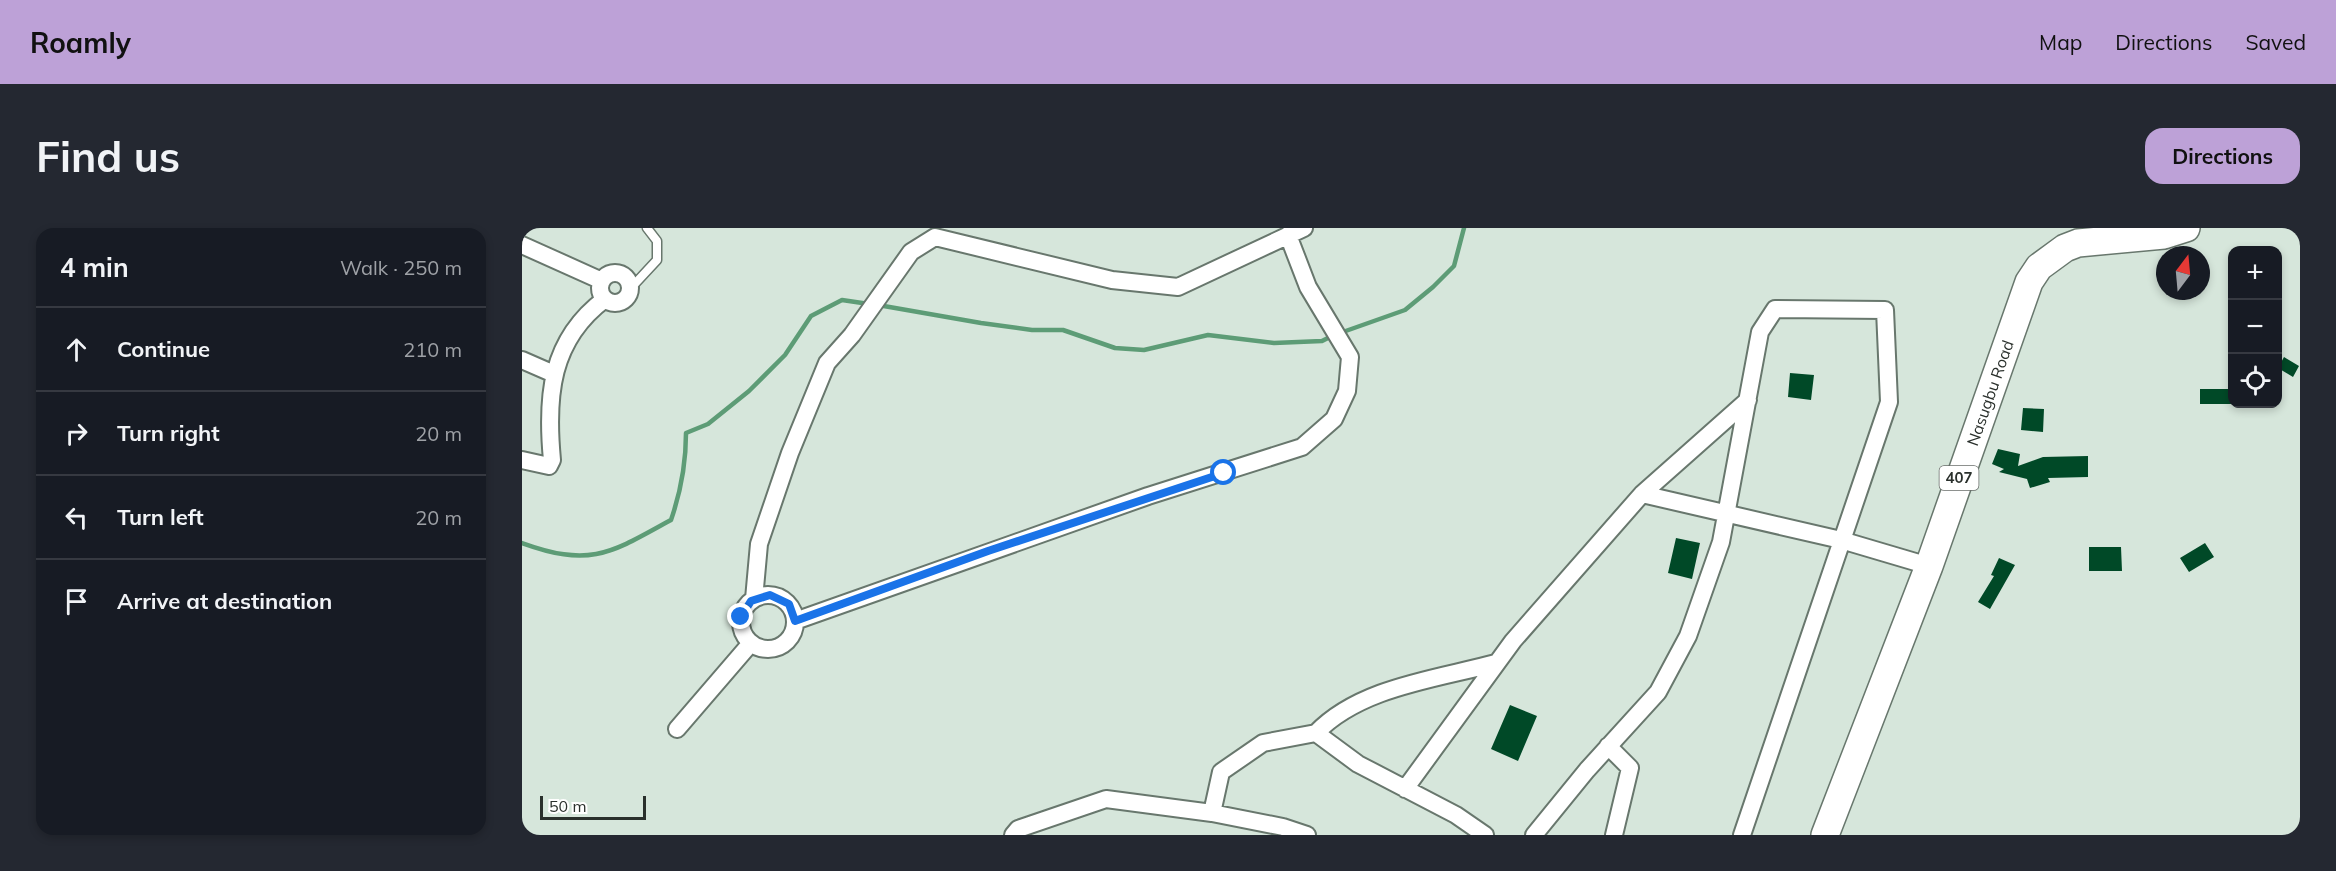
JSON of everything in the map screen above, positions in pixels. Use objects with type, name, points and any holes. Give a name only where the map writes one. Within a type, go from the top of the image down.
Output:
[{"type":"main road","name":"Nasugbu Road","points":[[1825,835],[1929,566],[2022,296],[2039,267],[2065,248],[2078,243],[2142,239],[2186,228]]},
{"type":"street","points":[[754,599],[759,544],[790,453],[827,363],[852,335],[911,252],[936,237],[1112,280],[1178,287],[1304,228]]},
{"type":"street","points":[[795,621],[1137,500],[1302,447],[1334,419],[1347,391],[1350,357],[1308,287],[1288,235]]},
{"type":"street","points":[[522,245],[602,281]]},
{"type":"street","points":[[610,274],[620,274],[628,281],[630,289],[627,298],[619,303],[604,299],[600,289],[602,281],[610,274]]},
{"type":"street","points":[[522,460],[549,466],[552,460],[550,388],[561,356],[582,317],[604,299]]},
{"type":"street","points":[[1534,835],[1608,746],[1658,692],[1688,636],[1721,542],[1760,332],[1775,309],[1885,310],[1889,402],[1742,835]]},
{"type":"street","points":[[522,360],[555,374]]},
{"type":"street","points":[[1406,789],[1496,663],[1642,494],[1748,400]]},
{"type":"street","points":[[1642,494],[1841,540],[1896,554],[1929,566]]},
{"type":"street","points":[[770,595],[781,598],[789,604],[795,621],[791,637],[779,647],[764,649],[745,638],[741,624],[744,610],[754,599],[770,595]]},
{"type":"street","points":[[677,729],[751,643]]},
{"type":"street","points":[[1212,813],[1221,772],[1263,743],[1316,733],[1330,718],[1380,694],[1496,663]]},
{"type":"street","points":[[1316,733],[1358,764],[1456,815],[1485,835]]},
{"type":"street","points":[[1608,746],[1630,768],[1614,835]]},
{"type":"street","points":[[1013,835],[1018,829],[1106,799],[1212,813],[1283,827],[1307,835]]},
{"type":"lane","points":[[630,289],[657,260],[657,242],[647,228]]},
{"type":"building","points":[[2284,357],[2299,366],[2293,377],[2282,370]]},
{"type":"building","points":[[1790,373],[1814,375],[1811,400],[1788,397]]},
{"type":"building","points":[[2200,389],[2228,389],[2228,404],[2200,404]]},
{"type":"building","points":[[2023,408],[2044,409],[2043,432],[2021,430]]},
{"type":"building","points":[[1998,449],[2020,454],[2018,466],[2043,457],[2088,456],[2088,477],[2048,478],[2050,482],[2030,488],[2027,479],[1999,472],[2004,469],[1992,464]]},
{"type":"building","points":[[1676,538],[1700,543],[1692,579],[1668,573]]},
{"type":"building","points":[[2205,543],[2214,557],[2189,572],[2180,558]]},
{"type":"building","points":[[2089,547],[2121,547],[2122,571],[2089,571]]},
{"type":"building","points":[[1999,558],[2015,565],[1990,609],[1978,602],[1994,576],[1991,575]]},
{"type":"building","points":[[1510,705],[1537,716],[1518,761],[1491,749]]},
{"type":"waterway","points":[[1340,333],[1405,310],[1433,287],[1454,266],[1464,228]]},
{"type":"waterway","points":[[522,543],[566,555],[600,553],[632,541],[671,520],[682,477],[686,433],[708,424],[749,391],[785,355],[811,316],[842,300],[869,304]]},
{"type":"waterway","points":[[878,305],[1032,330],[1063,330],[1115,348],[1144,350],[1208,335],[1274,343],[1322,341],[1332,336]]},
{"type":"route","points":[[741,617],[751,601],[770,595],[781,598],[789,604],[795,621],[988,551],[1148,496],[1224,473]]}]
